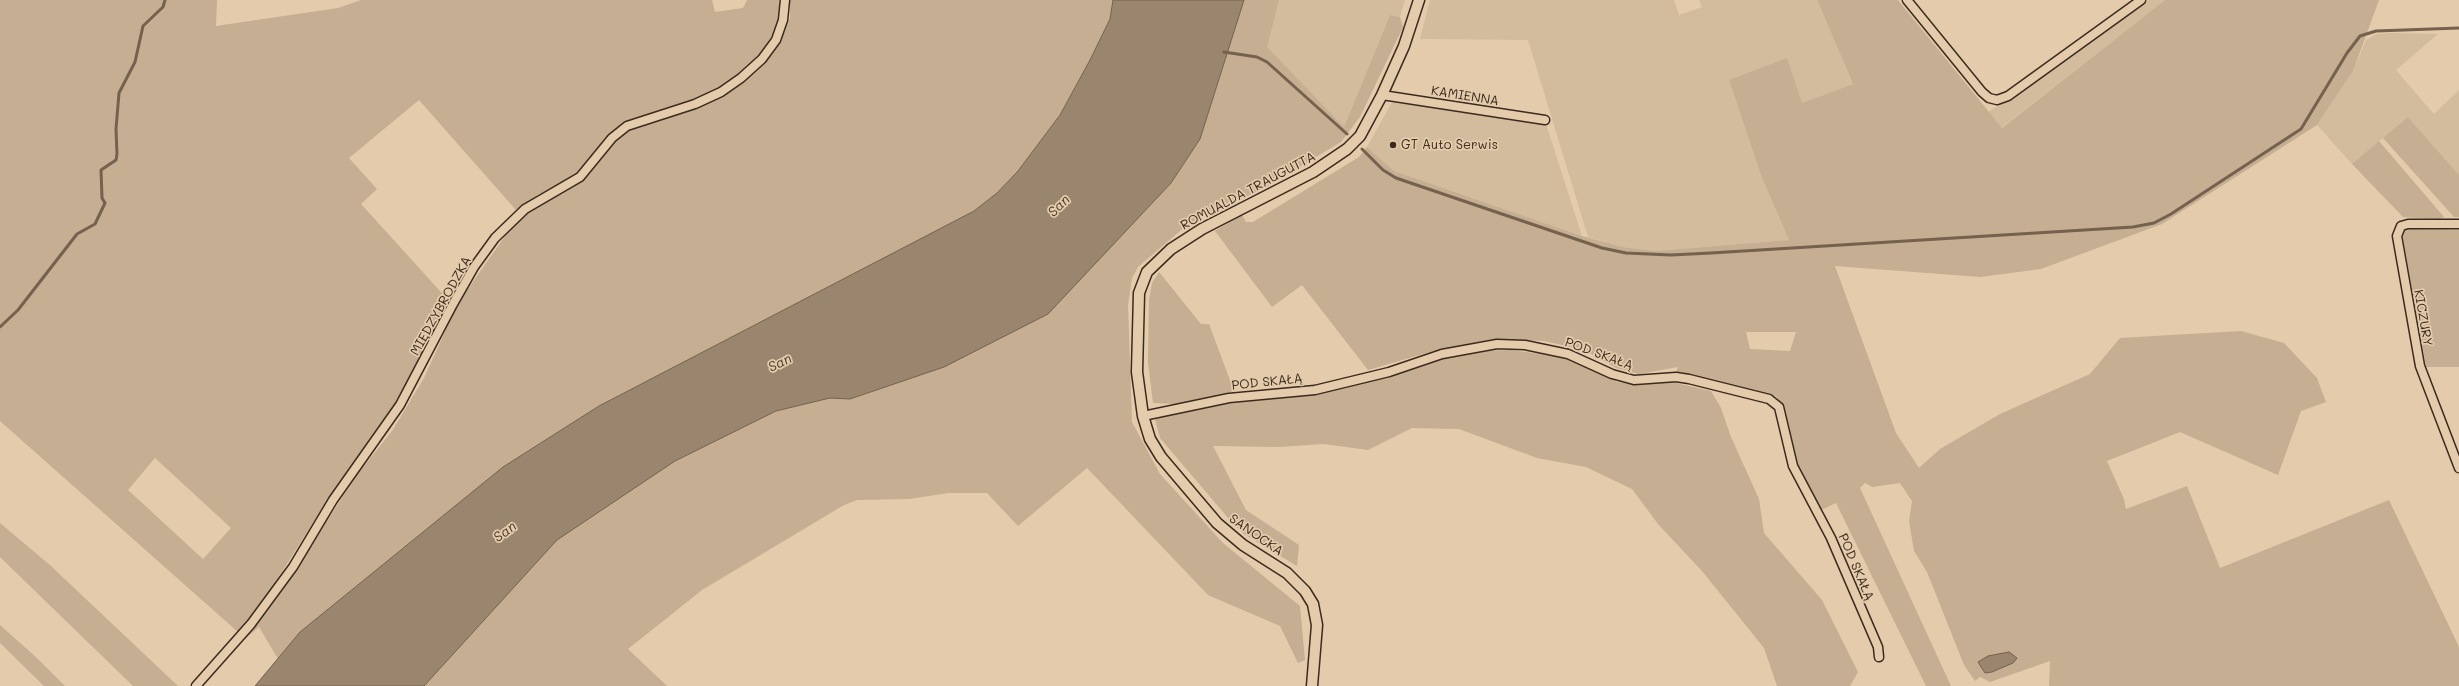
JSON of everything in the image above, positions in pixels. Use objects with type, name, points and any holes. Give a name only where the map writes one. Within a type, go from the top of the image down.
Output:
[{"type":"street","name":"MIĘDZYBRODZKA","points":[[196,686],[251,624],[292,567],[333,500],[400,405],[463,286],[495,238],[525,209],[580,177],[612,138],[627,126],[695,104],[721,92],[741,78],[762,59],[776,40],[783,20],[785,0]]},
{"type":"street","name":"ROMUALDA TRAUGUTTA","points":[[1142,416],[1137,372],[1137,338],[1139,293],[1147,272],[1166,253],[1202,229],[1296,181],[1333,160],[1360,136],[1382,95],[1404,46],[1419,0]]},
{"type":"street","points":[[1907,0],[1982,92],[1989,98],[1997,100],[2012,93],[2141,0]]},
{"type":"street","name":"KAMIENNA","points":[[1382,95],[1545,120]]},
{"type":"street","name":"KICZURY","points":[[2459,224],[2408,224],[2401,226],[2397,236],[2420,366],[2459,468]]},
{"type":"street","name":"POD SKAŁĄ","points":[[1142,416],[1229,398],[1315,390],[1389,372],[1442,354],[1497,344],[1525,345],[1568,354],[1612,374],[1634,380],[1676,377],[1769,399],[1779,407],[1793,466],[1831,538],[1878,647],[1879,657]]},
{"type":"street","name":"SANOCKA","points":[[1142,416],[1149,435],[1158,452],[1217,523],[1243,544],[1287,573],[1307,594],[1313,604],[1317,625],[1317,646],[1312,686]]},
{"type":"shaded area","points":[[0,0],[217,0],[216,26],[338,8],[361,0],[712,0],[715,12],[743,8],[747,0],[779,0],[779,16],[774,32],[762,52],[739,75],[711,92],[681,105],[630,120],[605,140],[581,171],[568,181],[539,194],[516,210],[419,100],[349,158],[377,189],[361,204],[450,302],[394,406],[329,497],[258,610],[238,632],[0,421]],"holes":[[[155,458],[231,528],[203,559],[128,490]]]},
{"type":"shaded area","points":[[790,0],[1113,0],[1110,19],[1090,60],[1060,115],[1018,171],[997,193],[974,211],[599,406],[503,467],[300,632],[278,659],[259,627],[239,644],[310,546],[360,471],[392,431],[424,378],[458,303],[510,229],[533,208],[579,183],[600,161],[617,139],[630,128],[715,99],[731,91],[748,78],[771,54],[782,38],[790,18]]},
{"type":"shaded area","points":[[1244,0],[1279,0],[1267,47],[1344,127],[1390,15],[1400,17],[1403,27],[1360,117],[1341,142],[1268,186],[1186,226],[1138,267],[1132,278],[1128,305],[1132,422],[1160,474],[1223,543],[1300,606],[1305,660],[1298,663],[1280,626],[1208,595],[1087,468],[1018,526],[987,493],[948,493],[909,499],[857,500],[844,505],[702,590],[628,649],[667,686],[424,686],[557,540],[675,461],[776,411],[831,398],[850,399],[879,389],[1133,223],[1171,183],[1200,139]]},
{"type":"shaded area","points":[[1279,0],[1405,0],[1400,17],[1390,15],[1344,127],[1266,47]]},
{"type":"shaded area","points":[[1430,0],[1674,0],[1679,15],[1702,7],[1699,0],[1817,0],[1853,84],[1802,103],[1729,80],[1762,178],[1789,240],[1655,251],[1623,247],[1588,237],[1528,40],[1420,39]]},
{"type":"shaded area","points":[[1817,0],[1898,0],[2002,128],[2165,0],[2379,0],[2353,71],[2317,125],[2162,224],[2041,269],[1980,277],[1835,266],[1896,433],[1919,468],[1940,449],[2000,414],[2090,374],[2120,338],[2241,331],[2284,343],[2317,378],[2326,402],[2301,411],[2278,475],[2180,432],[2107,461],[2124,499],[2126,509],[2187,486],[2220,568],[2389,500],[2459,647],[2459,686],[2049,686],[2050,661],[1990,682],[1980,677],[1975,681],[1964,665],[1927,572],[1914,551],[1909,521],[1912,501],[1900,483],[1872,487],[1865,483],[1860,488],[1951,686],[1926,686],[1836,503],[1821,510],[1800,471],[1792,445],[1784,408],[1776,396],[1676,373],[1678,367],[1639,374],[1616,368],[1584,350],[1544,341],[1493,339],[1430,352],[1368,370],[1302,285],[1272,307],[1215,231],[1242,215],[1246,222],[1253,222],[1359,157],[1367,147],[1394,171],[1582,236],[1623,247],[1655,251],[1789,240],[1762,178],[1729,80],[1787,58],[1802,103],[1853,84]],"holes":[[[1746,332],[1796,332],[1790,351],[1750,349]]]},
{"type":"shaded area","points":[[2149,0],[2165,0],[2001,128],[1988,112],[2005,102]]},
{"type":"shaded area","points":[[2377,34],[2438,34],[2396,70],[2434,114],[2459,90],[2459,175],[2408,117],[2352,164],[2317,125],[2353,71],[2366,40]]},
{"type":"shaded area","points":[[1392,102],[1546,124],[1582,236],[1394,171],[1367,147]]},
{"type":"shaded area","points":[[2408,117],[2459,175],[2459,217],[2454,217],[2383,138]]},
{"type":"shaded area","points":[[2379,141],[2444,217],[2439,219],[2403,217],[2352,164]]},
{"type":"shaded area","points":[[2407,229],[2459,230],[2459,367],[2426,367],[2402,232]]},
{"type":"shaded area","points":[[1159,272],[1201,324],[1209,324],[1234,391],[1176,404],[1153,403],[1148,362],[1149,300],[1152,283]]},
{"type":"shaded area","points":[[1510,350],[1571,358],[1617,382],[1630,384],[1667,381],[1711,391],[1721,408],[1731,437],[1759,499],[1764,533],[1822,600],[1858,672],[1850,686],[1777,686],[1764,648],[1702,571],[1658,524],[1632,489],[1586,467],[1537,458],[1459,429],[1412,428],[1368,450],[1324,444],[1279,447],[1213,446],[1246,510],[1299,545],[1297,566],[1244,534],[1229,519],[1160,438],[1155,419],[1222,403],[1264,396],[1317,394],[1424,366],[1450,356],[1477,351]]},
{"type":"shaded area","points":[[0,523],[51,566],[178,686],[133,686],[0,557]]},
{"type":"shaded area","points":[[0,625],[37,658],[65,686],[44,686],[0,643]]},
{"type":"water","name":"San","points":[[1113,0],[1244,0],[1200,139],[1171,183],[1048,314],[944,367],[850,399],[830,398],[776,411],[675,461],[557,540],[424,686],[255,686],[300,632],[503,467],[599,406],[974,211],[997,193],[1018,171],[1060,115],[1090,60],[1110,19]]},
{"type":"water","points":[[2009,652],[2017,658],[2013,663],[1992,672],[1985,673],[1978,662],[1988,656]]},
{"type":"waterway","points":[[0,327],[18,310],[77,234],[95,224],[105,203],[102,198],[101,170],[116,160],[116,129],[119,93],[135,62],[143,26],[163,7],[165,0]]},
{"type":"waterway","points":[[1362,149],[1383,170],[1396,178],[1602,248],[1626,253],[1671,255],[1711,253],[2133,227],[2154,223],[2171,214],[2301,129],[2347,53],[2360,36],[2376,31],[2459,28]]},
{"type":"waterway","points":[[1224,52],[1257,57],[1267,62],[1347,134]]},
{"type":"place","name":"GT Auto Serwis","points":[[1393,145]]}]
